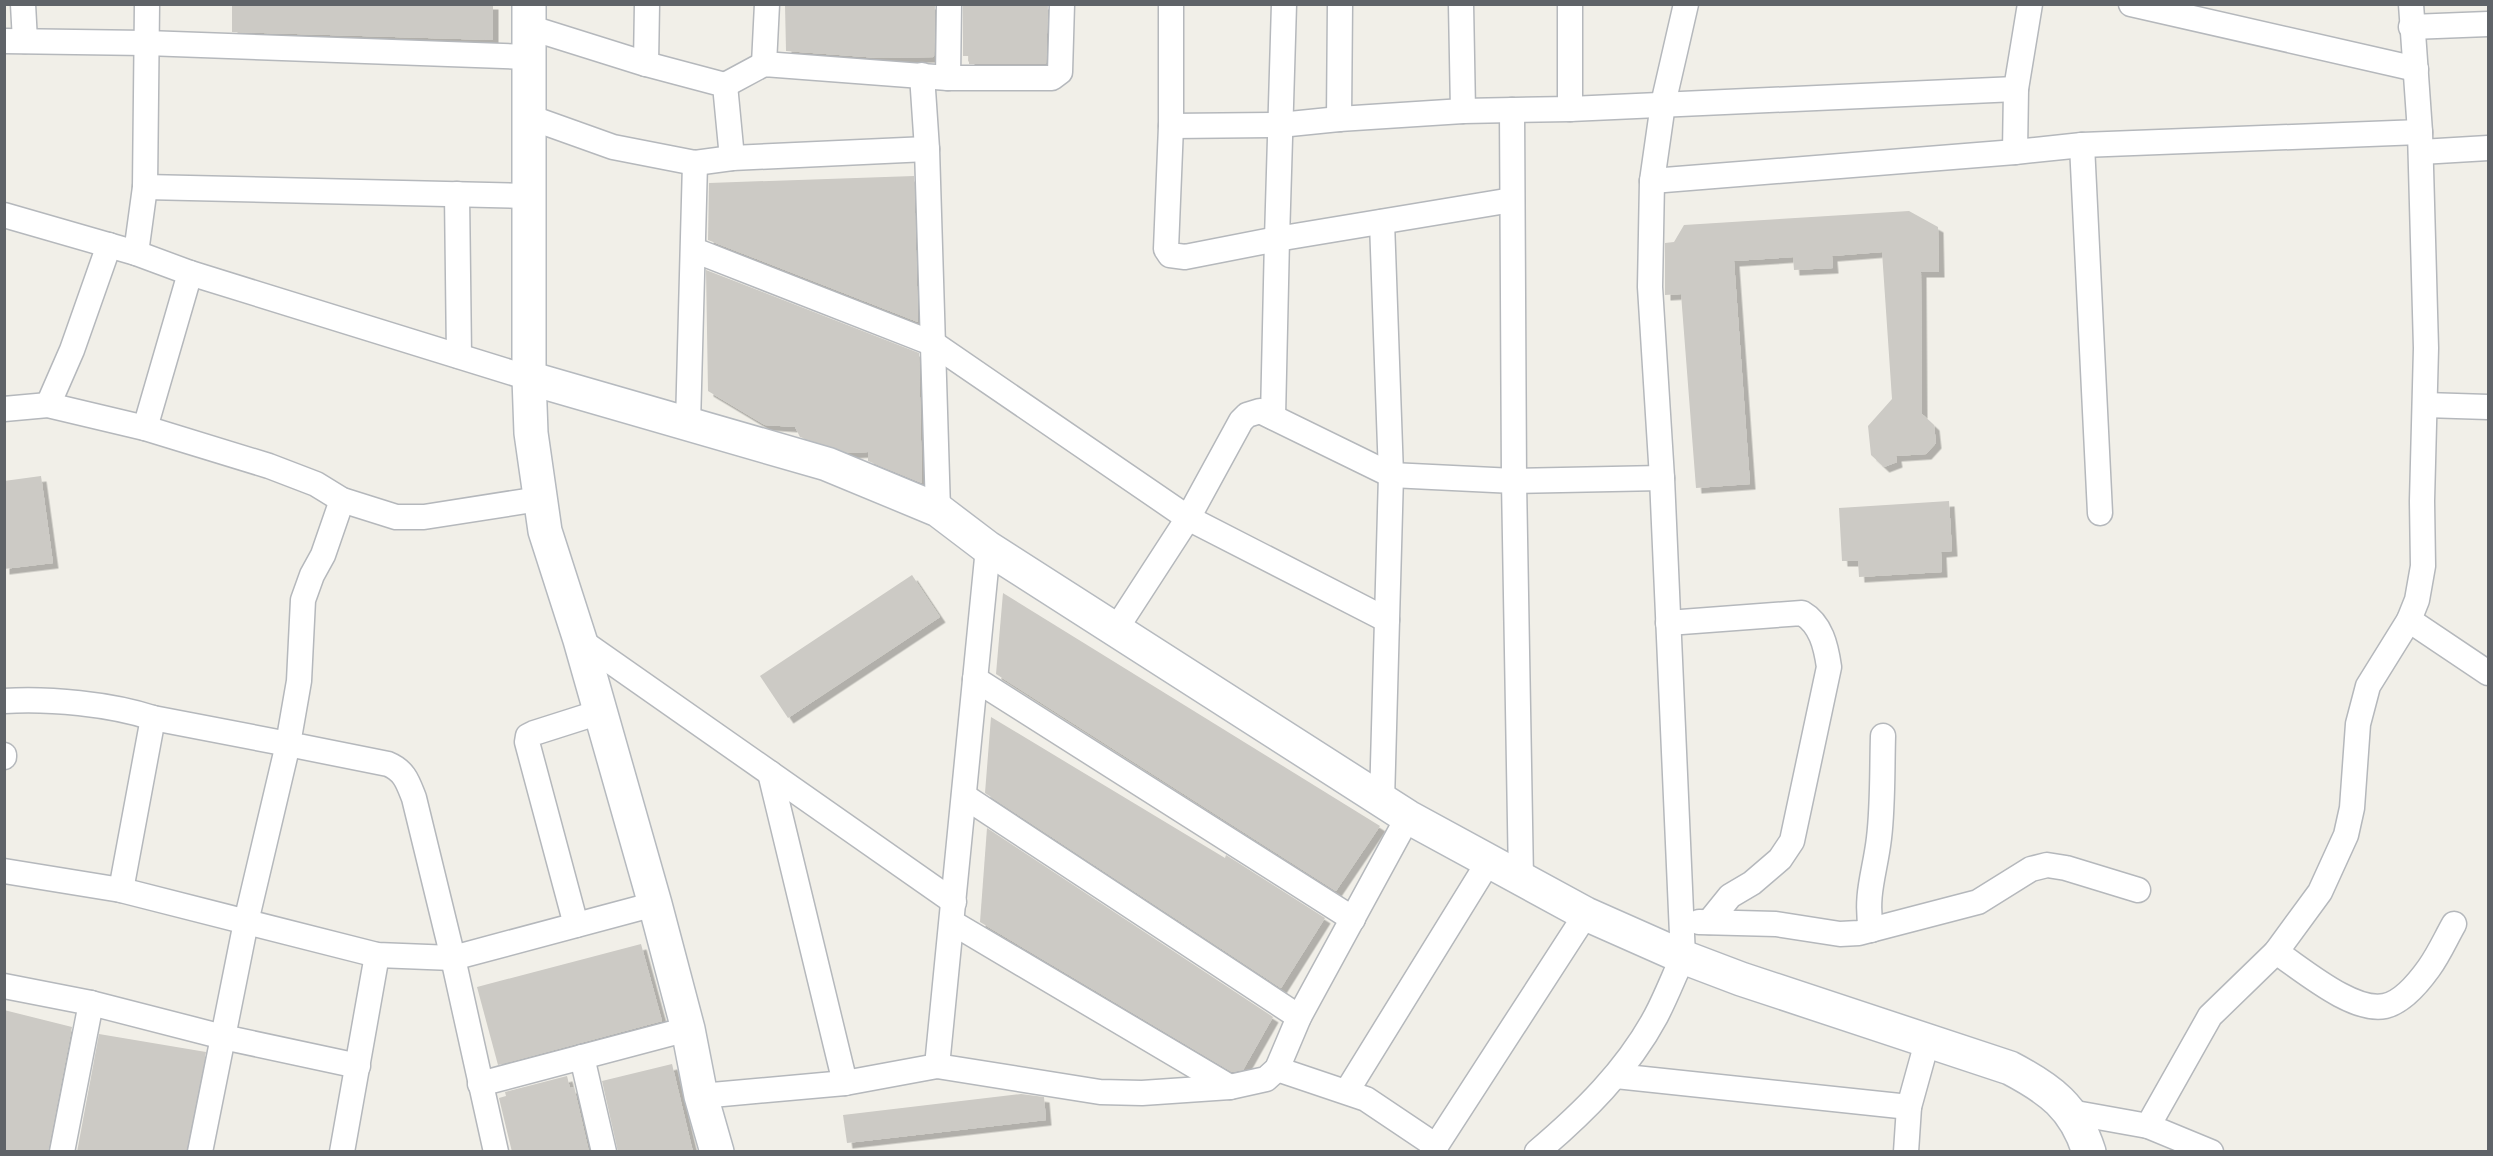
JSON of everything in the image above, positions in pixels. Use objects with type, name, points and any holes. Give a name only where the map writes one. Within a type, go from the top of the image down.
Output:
[{"type":"street","points":[[22,4],[15,41],[146,43],[528,29],[725,85],[764,64],[948,78],[1052,78],[1059,75],[1062,4]]},
{"type":"street","points":[[136,253],[145,187],[147,4]]},
{"type":"street","points":[[646,64],[647,4]]},
{"type":"street","points":[[764,64],[767,4]]},
{"type":"street","points":[[948,78],[949,4]]},
{"type":"street","points":[[1172,4],[1171,126],[1165,242],[1170,255],[1185,257],[1277,239],[1512,200]]},
{"type":"street","points":[[1273,417],[1284,4]]},
{"type":"street","points":[[1339,119],[1340,4]]},
{"type":"street","points":[[1461,4],[1462,111]]},
{"type":"street","points":[[1570,4],[1570,109]]},
{"type":"street","points":[[1537,1152],[1569,1125],[1616,1076],[1656,1017],[1683,957],[1662,478],[1650,287],[1652,181],[1663,104],[1686,4]]},
{"type":"street","points":[[2015,152],[2016,89],[2030,4]]},
{"type":"street","points":[[2131,4],[2416,69]]},
{"type":"street","points":[[2148,1126],[2210,1016],[2276,952],[2320,892],[2346,835],[2352,808],[2358,724],[2368,686],[2409,620],[2420,586],[2423,566],[2422,501],[2426,348],[2421,142],[2411,16],[2488,24]]},
{"type":"street","points":[[528,29],[529,378],[531,433],[539,498],[545,531],[580,640],[655,904],[688,1029],[701,1096],[717,1152]]},
{"type":"street","points":[[922,75],[927,148],[938,510]]},
{"type":"street","points":[[725,85],[732,158]]},
{"type":"street","points":[[1171,126],[1280,125],[1462,111],[1570,109],[2016,89]]},
{"type":"street","points":[[1512,111],[1514,481],[1521,879]]},
{"type":"street","points":[[529,117],[613,147],[695,162],[927,148]]},
{"type":"street","points":[[1652,181],[2015,152],[2082,144],[2421,142],[2488,148]]},
{"type":"street","points":[[2082,144],[2100,513]]},
{"type":"street","points":[[688,424],[695,162]]},
{"type":"street","points":[[145,187],[530,196]]},
{"type":"street","points":[[458,194],[459,356]]},
{"type":"street","points":[[4,215],[136,253],[190,273],[529,378],[827,464],[938,510],[988,548],[1395,809],[1586,914],[1683,957],[1741,979],[2010,1068],[2044,1086],[2070,1112],[2089,1152]]},
{"type":"street","points":[[701,1096],[845,1083],[937,1066],[1100,1092],[1142,1093],[1230,1087],[1266,1080],[1277,1069],[1299,1017],[1353,919],[1395,809],[1387,620],[1391,475],[1382,222]]},
{"type":"street","points":[[48,405],[72,350],[109,245]]},
{"type":"street","points":[[694,250],[934,344],[1188,518],[1387,620]]},
{"type":"street","points":[[145,428],[190,273]]},
{"type":"street","points":[[4,409],[48,405],[145,428],[269,466],[316,484],[342,500],[396,517],[424,516],[539,498]]},
{"type":"street","points":[[2425,405],[2488,407]]},
{"type":"street","points":[[1116,629],[1188,518],[1241,421],[1254,411],[1260,411],[1273,417],[1391,475],[1514,481],[1662,478]]},
{"type":"street","points":[[200,1152],[246,922],[288,744],[299,681],[303,600],[312,575],[323,555],[342,500]]},
{"type":"street","points":[[937,1066],[988,548]]},
{"type":"street","points":[[1668,623],[1802,613],[1813,619],[1828,659],[1829,667],[1792,841],[1780,859],[1752,883],[1730,896],[1709,922]]},
{"type":"street","points":[[2409,620],[2488,673]]},
{"type":"street","points":[[580,640],[770,773],[953,912],[1230,1087]]},
{"type":"street","points":[[975,679],[1353,919]]},
{"type":"street","points":[[4,701],[34,699],[135,712],[153,718],[388,764],[398,768],[406,778],[414,798],[453,957],[496,1152]]},
{"type":"street","points":[[576,925],[527,742],[528,736],[534,733],[600,712]]},
{"type":"street","points":[[121,891],[153,718]]},
{"type":"street","points":[[1871,930],[1868,914],[1869,891],[1879,839],[1883,736]]},
{"type":"street","points":[[770,773],[845,1083]]},
{"type":"street","points":[[964,796],[1299,1017]]},
{"type":"street","points":[[1347,1091],[1489,861]]},
{"type":"street","points":[[1681,922],[1776,924],[1840,934],[1859,933],[1978,902],[2031,869],[2047,865],[2067,868],[2138,891]]},
{"type":"street","points":[[4,871],[121,891],[376,955],[453,957],[655,904]]},
{"type":"street","points":[[1277,1069],[1366,1099],[1434,1149],[1586,914]]},
{"type":"street","points":[[2276,952],[2350,1001],[2366,1006],[2384,1006],[2409,992],[2430,967],[2454,924]]},
{"type":"street","points":[[342,1152],[376,955]]},
{"type":"street","points":[[4,986],[92,1003],[223,1037],[358,1066]]},
{"type":"street","points":[[62,1152],[92,1003]]},
{"type":"street","points":[[480,1084],[688,1029]]},
{"type":"street","points":[[1906,1152],[1909,1107],[1927,1042]]},
{"type":"street","points":[[582,1057],[604,1152]]},
{"type":"street","points":[[1616,1076],[1909,1107]]},
{"type":"street","points":[[2070,1112],[2148,1126],[2211,1152]]},
{"type":"building","points":[[232,4],[493,4],[493,40],[232,32]]},
{"type":"building","points":[[785,4],[935,4],[934,57],[879,58],[786,51]]},
{"type":"building","points":[[963,4],[1048,4],[1046,64],[969,64],[969,56],[963,56]]},
{"type":"building","points":[[914,176],[918,322],[708,240],[709,183]]},
{"type":"building","points":[[1909,211],[1938,227],[1939,272],[1921,272],[1922,414],[1934,425],[1936,443],[1926,454],[1896,456],[1897,462],[1884,467],[1871,455],[1868,426],[1892,399],[1882,252],[1832,256],[1833,268],[1794,270],[1793,257],[1734,261],[1750,484],[1696,488],[1681,294],[1665,295],[1665,243],[1674,242],[1684,225]]},
{"type":"building","points":[[706,270],[919,353],[922,483],[868,461],[868,452],[849,453],[800,437],[795,427],[765,425],[708,391]]},
{"type":"building","points":[[41,476],[53,563],[4,569],[4,481]]},
{"type":"building","points":[[1949,501],[1952,551],[1941,552],[1942,572],[1859,577],[1858,561],[1842,561],[1839,508]]},
{"type":"building","points":[[912,575],[940,617],[788,718],[760,676]]},
{"type":"building","points":[[1003,593],[1380,826],[1336,891],[996,674]]},
{"type":"building","points":[[991,717],[1225,858],[1226,855],[1325,918],[1281,988],[985,793]]},
{"type":"building","points":[[987,828],[1273,1017],[1243,1070],[1232,1072],[980,922]]},
{"type":"building","points":[[641,944],[662,1021],[498,1065],[477,987]]},
{"type":"building","points":[[4,1010],[72,1027],[48,1152],[4,1152]]},
{"type":"building","points":[[99,1034],[206,1052],[186,1152],[77,1152]]},
{"type":"building","points":[[672,1064],[693,1152],[618,1152],[602,1081]]},
{"type":"building","points":[[567,1076],[570,1088],[574,1087],[589,1152],[512,1152],[499,1098],[506,1096],[505,1092]]},
{"type":"building","points":[[1021,1094],[1044,1097],[1046,1120],[847,1143],[843,1115]]}]
